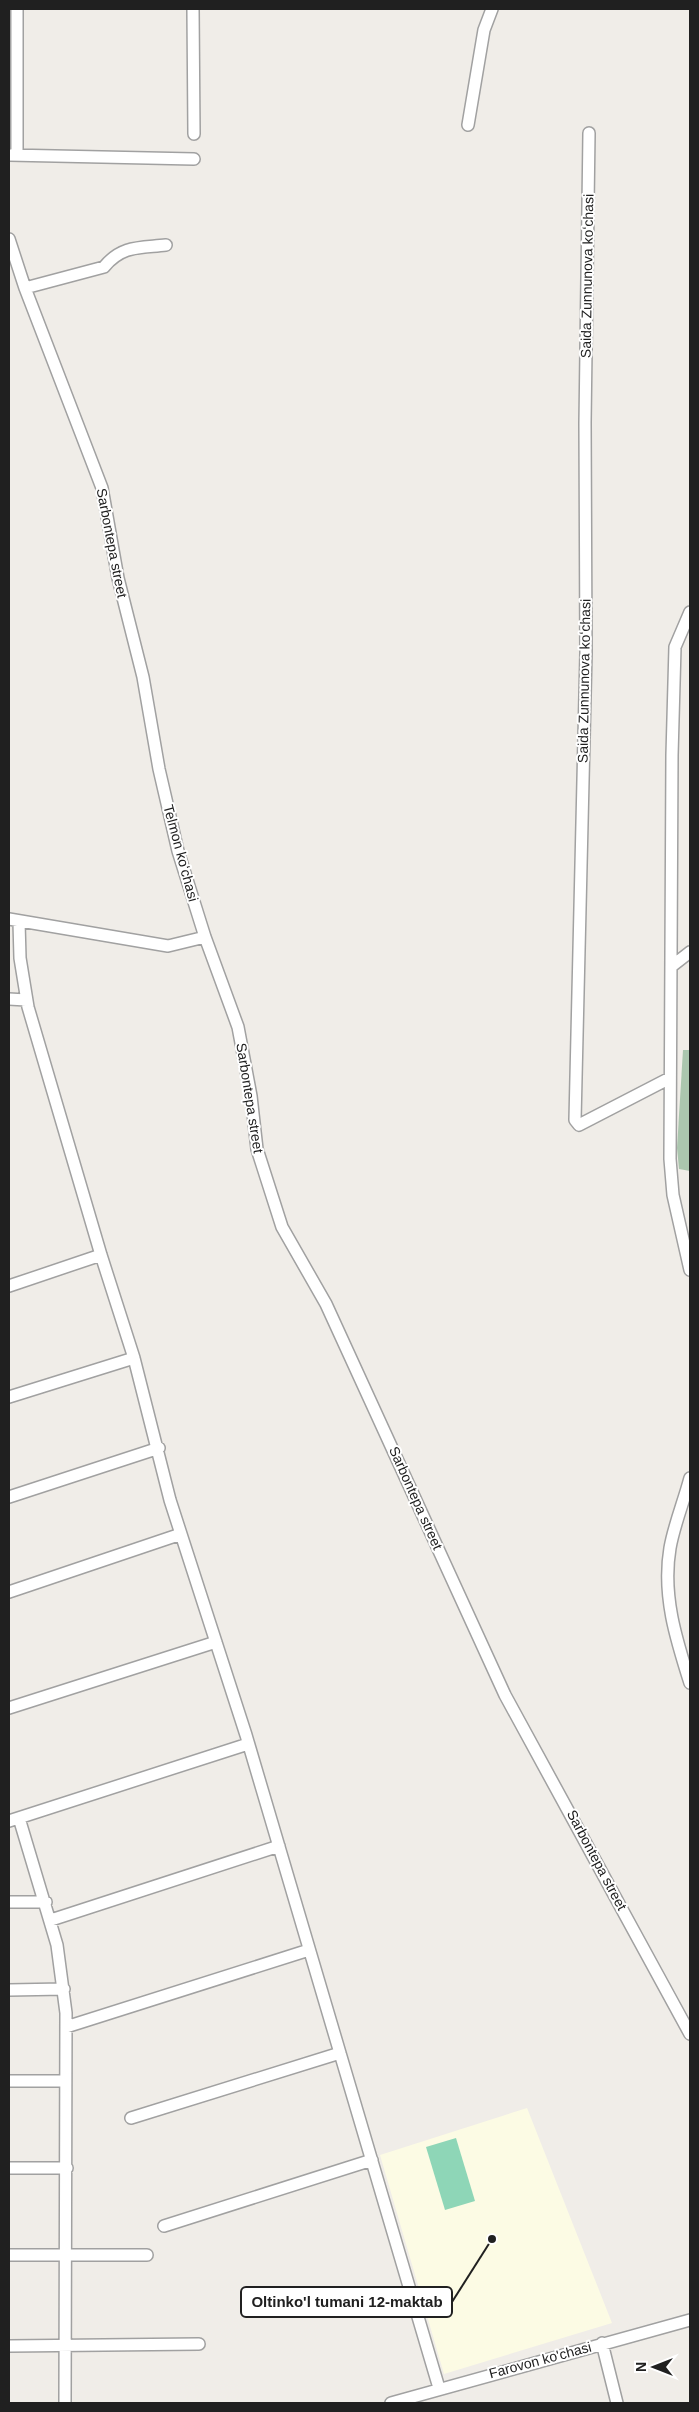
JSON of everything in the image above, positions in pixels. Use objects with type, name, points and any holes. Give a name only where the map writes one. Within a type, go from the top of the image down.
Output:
[{"type":"street","points":[[17,9],[13,155],[194,158]]},
{"type":"street","points":[[193,9],[194,134]]},
{"type":"street","points":[[468,125],[484,30],[492,9]]},
{"type":"street","name":"Saida Zunnunova koʻchasi","points":[[589,133],[585,423],[586,653],[575,1120],[579,1125],[670,1078]]},
{"type":"street","name":"Sarbontepa street","points":[[9,239],[25,288],[102,488],[118,578],[143,677],[160,769]]},
{"type":"street","points":[[25,288],[104,267],[123,250],[166,245]]},
{"type":"street","points":[[690,612],[675,647],[672,755],[670,1159],[673,1195],[690,1270]]},
{"type":"street","name":"Telmon koʻchasi","points":[[160,769],[178,851],[205,937]]},
{"type":"street","points":[[205,937],[168,946],[14,920],[26,1000],[101,1255],[134,1358],[159,1448],[170,1500],[248,1744],[372,2160],[433,2394]]},
{"type":"street","name":"Sarbontepa street","points":[[205,937],[238,1027],[251,1096],[257,1149],[282,1227],[326,1304],[506,1695],[685,2014],[690,2034]]},
{"type":"street","points":[[672,966],[690,952]]},
{"type":"street","points":[[9,999],[26,1000]]},
{"type":"street","points":[[9,1286],[101,1255]]},
{"type":"street","points":[[9,1397],[134,1358]]},
{"type":"street","points":[[9,1497],[159,1448]]},
{"type":"street","points":[[690,1478],[670,1547],[667,1583],[674,1632],[690,1683]]},
{"type":"street","points":[[9,1592],[181,1534]]},
{"type":"street","points":[[9,1708],[216,1642]]},
{"type":"street","points":[[66,2403],[65,2255],[67,2168],[64,1989],[46,1902],[14,1819],[248,1744]]},
{"type":"street","points":[[50,1920],[279,1846]]},
{"type":"street","points":[[9,1902],[46,1902]]},
{"type":"street","points":[[66,2027],[309,1950]]},
{"type":"street","points":[[9,1990],[64,1989]]},
{"type":"street","points":[[131,2118],[340,2053]]},
{"type":"street","points":[[9,2081],[65,2081]]},
{"type":"street","points":[[164,2226],[372,2160]]},
{"type":"street","points":[[9,2168],[67,2168]]},
{"type":"street","points":[[9,2255],[147,2254]]},
{"type":"street","name":"Farovon ko'chasi","points":[[391,2403],[433,2394],[690,2320]]},
{"type":"street","points":[[9,2346],[66,2347],[199,2344]]},
{"type":"street","points":[[602,2344],[617,2403]]},
{"type":"shaded area","points":[[683,1050],[690,1050],[690,1171],[679,1169],[677,1148]]},
{"type":"shaded area","points":[[527,2108],[612,2323],[444,2374],[380,2155]]},
{"type":"green space","points":[[456,2138],[475,2201],[445,2210],[426,2147]]},
{"type":"place","name":"Oltinko'l tumani 12-maktab","points":[[492,2239]]}]
